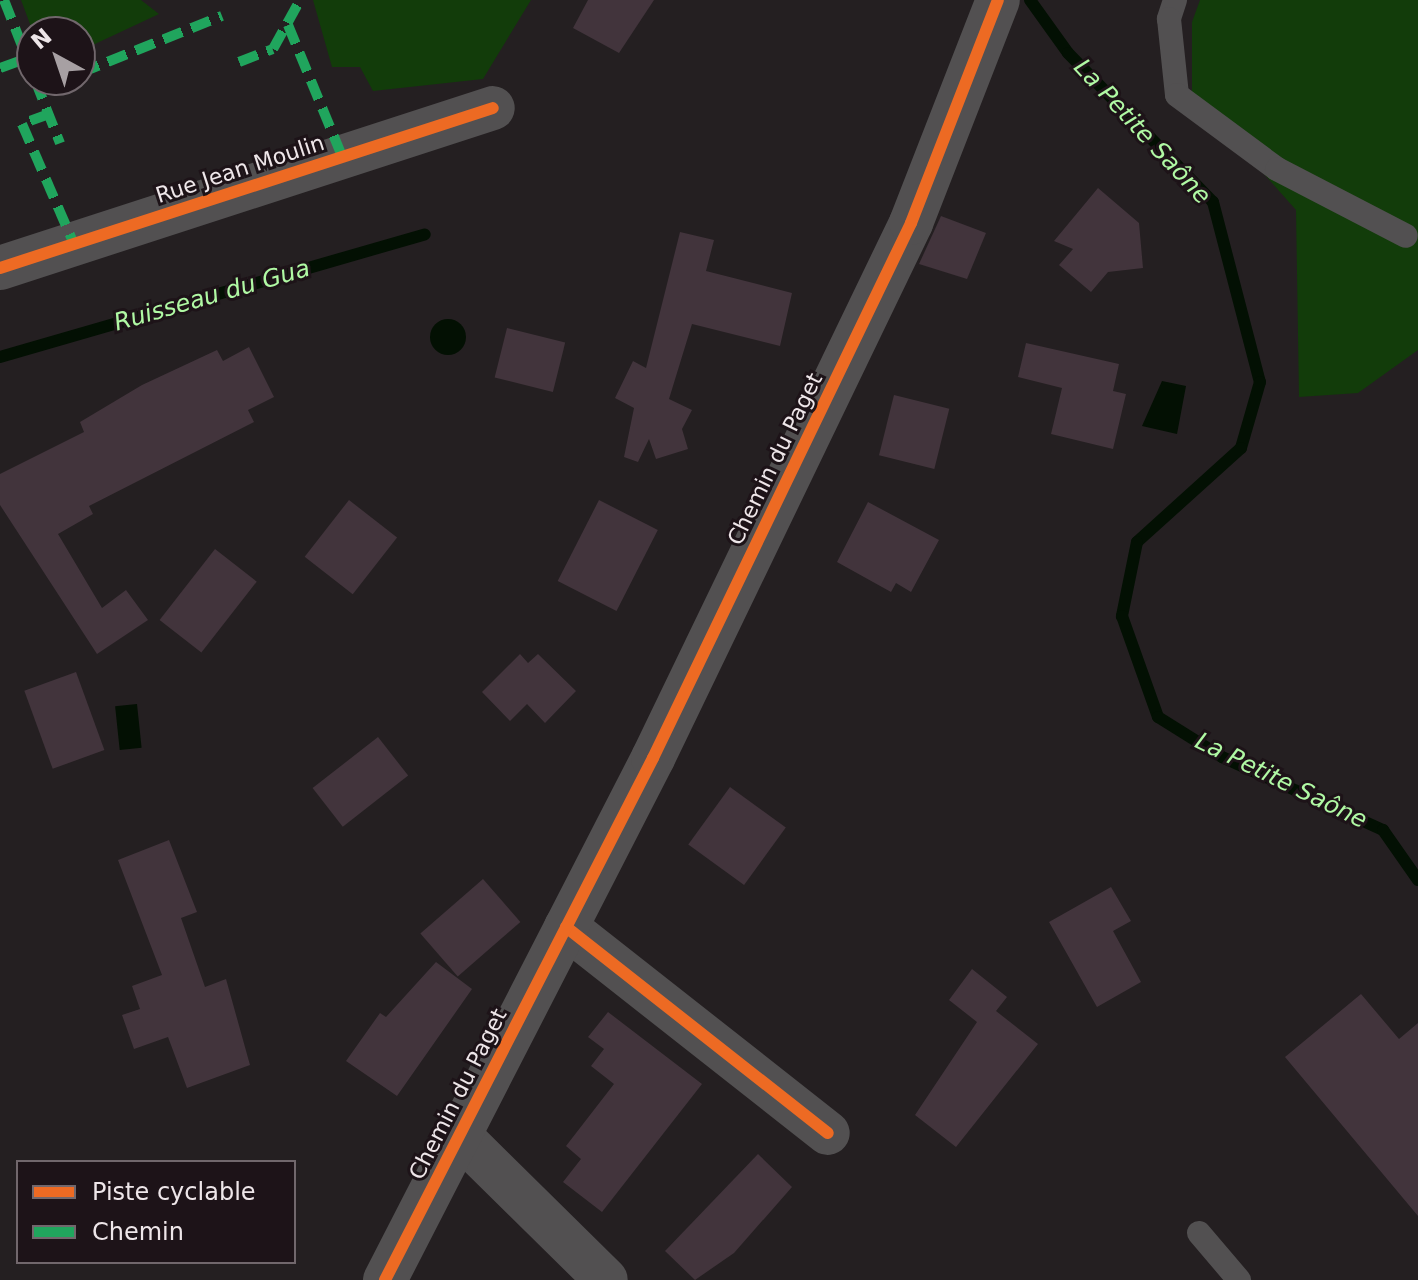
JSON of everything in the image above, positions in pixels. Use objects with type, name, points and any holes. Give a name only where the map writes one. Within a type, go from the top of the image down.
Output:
[{"type":"street","name":"Chemin du Paget","points":[[385,1280],[566,927],[911,223],[998,0]]},
{"type":"street","name":"Rue Jean Moulin","points":[[0,268],[493,108]]},
{"type":"street","points":[[566,927],[828,1133]]},
{"type":"street","name":"Chemin du Paget","points":[[459,1135],[606,1280]]},
{"type":"lane","points":[[1175,0],[1169,19],[1177,95],[1277,169],[1406,236]]},
{"type":"lane","points":[[1199,1233],[1239,1280]]},
{"type":"green space","points":[[21,0],[141,0],[159,14],[96,44],[96,16],[27,16]]},
{"type":"green space","points":[[313,0],[531,0],[483,79],[373,91],[360,67],[332,67]]},
{"type":"green space","points":[[1200,0],[1418,0],[1418,350],[1358,393],[1299,397],[1296,210],[1192,93],[1192,22]]},
{"type":"shaded area","points":[[448,319],[461,324],[466,337],[461,350],[448,355],[435,350],[430,337],[435,324]]},
{"type":"shaded area","points":[[1162,381],[1186,386],[1177,434],[1142,426]]},
{"type":"shaded area","points":[[137,704],[142,748],[120,750],[115,706]]},
{"type":"building","points":[[588,0],[654,0],[619,53],[573,28]]},
{"type":"building","points":[[1098,188],[1139,223],[1143,268],[1108,272],[1091,292],[1059,265],[1073,249],[1054,241]]},
{"type":"building","points":[[941,216],[986,233],[967,279],[919,264]]},
{"type":"building","points":[[680,232],[714,240],[706,271],[792,293],[780,346],[692,324],[669,399],[692,410],[682,429],[688,449],[656,459],[649,439],[638,462],[624,457],[634,408],[615,398],[633,361],[646,368]]},
{"type":"building","points":[[507,328],[565,343],[553,392],[495,377]]},
{"type":"building","points":[[1026,343],[1119,364],[1113,391],[1126,394],[1113,449],[1051,434],[1062,388],[1018,377]]},
{"type":"building","points":[[249,347],[274,397],[248,410],[254,422],[89,506],[93,514],[58,534],[102,608],[126,590],[148,620],[97,654],[0,505],[0,474],[84,432],[80,422],[142,385],[217,350],[223,361]]},
{"type":"building","points":[[894,395],[949,409],[934,469],[879,455]]},
{"type":"building","points":[[349,500],[397,538],[353,594],[305,557]]},
{"type":"building","points":[[599,500],[658,530],[616,611],[558,581]]},
{"type":"building","points":[[868,502],[939,540],[911,592],[896,583],[891,592],[837,562]]},
{"type":"building","points":[[215,549],[257,582],[201,653],[160,620]]},
{"type":"building","points":[[520,654],[528,663],[538,654],[576,691],[545,723],[527,704],[510,721],[482,692]]},
{"type":"building","points":[[76,672],[104,750],[53,769],[24,691]]},
{"type":"building","points":[[378,737],[408,776],[343,827],[313,788]]},
{"type":"building","points":[[730,787],[786,828],[744,885],[688,844]]},
{"type":"building","points":[[169,840],[197,912],[181,918],[205,987],[226,979],[250,1065],[187,1088],[168,1037],[134,1049],[122,1015],[140,1009],[132,986],[162,975],[118,860]]},
{"type":"building","points":[[483,879],[520,922],[458,976],[420,933]]},
{"type":"building","points":[[1111,887],[1131,921],[1113,931],[1141,982],[1097,1007],[1049,922]]},
{"type":"building","points":[[436,962],[472,989],[397,1096],[346,1061],[380,1013],[386,1017]]},
{"type":"building","points":[[972,969],[1007,997],[996,1011],[1038,1044],[956,1147],[915,1115],[977,1022],[949,1000]]},
{"type":"building","points":[[1361,994],[1399,1039],[1418,1023],[1418,1216],[1285,1057]]},
{"type":"building","points":[[608,1012],[702,1084],[602,1212],[563,1182],[581,1159],[566,1146],[614,1084],[591,1066],[604,1049],[588,1037]]},
{"type":"building","points":[[758,1154],[792,1187],[734,1253],[695,1280],[665,1251]]},
{"type":"waterway","name":"La Petite Saône","points":[[1030,0],[1068,53],[1213,202],[1260,382],[1241,448],[1137,542],[1122,616],[1158,717],[1222,757],[1383,830],[1418,880]]},
{"type":"waterway","name":"Ruisseau du Gua","points":[[0,357],[425,234]]},
{"type":"marked path","points":[[4,0],[16,30]]},
{"type":"marked path","points":[[239,62],[273,49],[300,0]]},
{"type":"marked path","points":[[96,67],[222,16]]},
{"type":"marked path","points":[[288,25],[342,156]]},
{"type":"marked path","points":[[0,68],[16,62]]},
{"type":"marked path","points":[[41,96],[60,143]]},
{"type":"marked path","points":[[49,114],[22,124],[74,244]]},
{"type":"cycle path","points":[[385,1280],[653,758],[911,223],[998,0]]},
{"type":"cycle path","points":[[0,268],[493,108]]},
{"type":"cycle path","points":[[566,927],[828,1133]]}]
